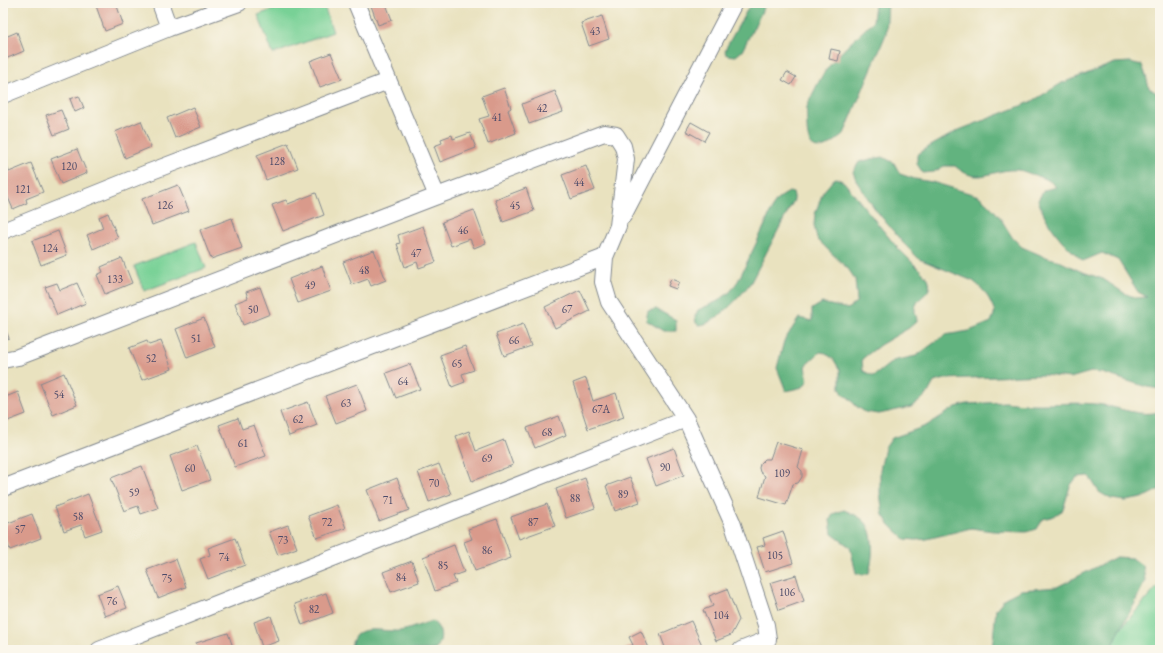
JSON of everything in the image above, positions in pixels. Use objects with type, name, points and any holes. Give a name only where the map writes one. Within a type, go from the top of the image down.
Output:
[{"type":"street","points":[[160,3],[169,28]]},
{"type":"street","points":[[3,96],[169,28],[239,3]]},
{"type":"street","points":[[356,3],[437,196]]},
{"type":"street","points":[[734,3],[618,226],[605,257],[603,282],[609,302],[686,420],[732,522],[766,625],[768,639],[741,650]]},
{"type":"street","points":[[3,231],[147,173],[388,81]]},
{"type":"street","points":[[3,360],[25,354],[604,133],[616,135],[623,146],[626,159],[618,226]]},
{"type":"street","points":[[3,488],[605,257]]},
{"type":"street","points":[[99,650],[686,420]]},
{"type":"green space","points":[[290,3],[323,3],[333,32],[273,54],[258,15]]},
{"type":"green space","points":[[751,3],[766,3],[742,51],[736,56],[727,55],[725,52],[727,46]]},
{"type":"green space","points":[[875,3],[888,3],[886,34],[844,134],[825,147],[814,147],[810,143],[808,136],[807,107],[809,102],[828,67],[873,21]]},
{"type":"green space","points":[[1130,62],[1142,65],[1149,88],[1160,95],[1160,389],[1147,387],[1102,373],[1091,372],[1070,378],[1045,375],[945,379],[934,382],[928,393],[911,407],[879,414],[865,412],[843,394],[840,388],[840,370],[834,360],[826,353],[820,352],[805,366],[808,380],[803,387],[786,391],[777,368],[784,341],[799,318],[812,321],[812,309],[822,303],[848,309],[857,301],[855,279],[849,270],[817,239],[814,225],[815,214],[823,192],[836,178],[844,182],[895,245],[928,278],[929,284],[928,291],[917,303],[915,308],[917,321],[909,328],[880,345],[862,359],[863,371],[874,376],[893,361],[916,356],[945,335],[969,331],[991,322],[995,312],[987,295],[973,281],[919,259],[903,243],[875,209],[857,182],[853,172],[859,162],[883,157],[894,163],[900,174],[979,196],[999,216],[1012,237],[1022,247],[1103,279],[1124,293],[1136,298],[1147,297],[1138,292],[1118,260],[1102,253],[1083,261],[1068,248],[1056,234],[1046,218],[1038,200],[1044,190],[1056,187],[1044,178],[1017,170],[1000,171],[979,176],[971,175],[955,166],[944,166],[934,172],[923,173],[917,164],[917,155],[959,130],[1031,102],[1062,83],[1115,63]]},
{"type":"green space","points":[[789,192],[793,193],[794,200],[751,282],[735,301],[720,315],[705,324],[699,325],[696,323],[695,316],[698,310],[718,301],[730,292],[738,281],[774,204],[779,198]]},
{"type":"green space","points":[[196,242],[206,268],[144,291],[134,266]]},
{"type":"green space","points":[[656,309],[676,320],[676,331],[663,331],[646,320],[648,311]]},
{"type":"green space","points":[[1005,402],[1024,404],[1085,403],[1103,405],[1140,413],[1154,413],[1160,411],[1160,489],[1142,498],[1126,501],[1111,499],[1099,492],[1089,476],[1077,477],[1070,486],[1063,510],[1054,516],[1043,519],[1037,529],[1026,532],[993,531],[971,528],[927,539],[905,539],[889,524],[883,515],[880,493],[880,470],[885,448],[892,438],[926,426],[956,407],[967,404]]},
{"type":"green space","points":[[844,510],[856,515],[866,523],[869,528],[872,547],[869,573],[863,575],[856,573],[850,547],[832,534],[830,520],[833,514]]},
{"type":"green space","points":[[1116,557],[1132,558],[1143,566],[1145,580],[1111,650],[992,650],[996,609],[1005,598],[1021,590],[1057,587]]},
{"type":"green space","points":[[1160,584],[1160,650],[1111,650],[1120,629]]},
{"type":"green space","points":[[432,621],[436,624],[441,635],[438,646],[435,650],[351,650],[356,635],[362,632],[368,630],[399,631]]},
{"type":"building","points":[[95,3],[116,3],[123,24],[105,31]]},
{"type":"building","points":[[370,3],[389,3],[386,4],[392,20],[378,25]]},
{"type":"building","points":[[602,16],[609,39],[589,46],[581,23]]},
{"type":"building","points":[[17,32],[24,51],[3,60],[3,38]]},
{"type":"building","points":[[831,49],[840,51],[838,61],[829,59]]},
{"type":"building","points":[[331,53],[342,79],[320,87],[310,61]]},
{"type":"building","points":[[787,72],[796,77],[791,85],[782,80]]},
{"type":"building","points":[[504,88],[511,108],[508,110],[516,133],[488,144],[479,119],[489,116],[482,96]]},
{"type":"building","points":[[555,91],[563,112],[529,124],[522,104]]},
{"type":"building","points":[[79,96],[84,108],[75,112],[70,99]]},
{"type":"building","points":[[193,107],[201,127],[175,138],[167,118]]},
{"type":"building","points":[[61,110],[69,129],[54,135],[46,115]]},
{"type":"building","points":[[141,121],[151,147],[125,158],[115,132]]},
{"type":"building","points":[[691,122],[709,132],[704,141],[686,131]]},
{"type":"building","points":[[470,133],[476,148],[440,162],[434,146],[442,143],[441,139],[452,135],[453,139]]},
{"type":"building","points":[[288,143],[298,168],[266,180],[257,155]]},
{"type":"building","points":[[77,149],[87,173],[61,184],[51,159]]},
{"type":"building","points":[[31,163],[43,192],[26,199],[27,203],[13,209],[3,186],[3,168],[7,166],[9,172]]},
{"type":"building","points":[[586,166],[595,190],[571,199],[562,175]]},
{"type":"building","points":[[178,185],[189,211],[152,225],[142,199]]},
{"type":"building","points":[[526,188],[534,211],[503,222],[495,200]]},
{"type":"building","points":[[316,193],[324,215],[283,231],[272,205],[286,200],[288,204]]},
{"type":"building","points":[[474,210],[486,243],[474,248],[470,239],[451,246],[442,222]]},
{"type":"building","points":[[108,213],[118,238],[93,249],[87,235],[103,228],[99,217]]},
{"type":"building","points":[[232,218],[242,248],[211,259],[200,230]]},
{"type":"building","points":[[423,226],[436,262],[419,268],[417,262],[405,267],[397,244],[400,243],[398,235]]},
{"type":"building","points":[[58,231],[67,255],[41,265],[32,241]]},
{"type":"building","points":[[374,250],[386,280],[371,286],[368,279],[352,285],[343,262]]},
{"type":"building","points":[[122,258],[132,283],[105,294],[97,275],[103,272],[101,267]]},
{"type":"building","points":[[322,266],[331,291],[298,303],[289,279]]},
{"type":"building","points":[[671,279],[679,282],[676,289],[668,286]]},
{"type":"building","points":[[57,283],[60,290],[77,283],[86,303],[57,315],[45,287]]},
{"type":"building","points":[[260,287],[270,314],[243,325],[235,303],[248,298],[246,292]]},
{"type":"building","points":[[580,290],[590,311],[555,328],[545,307]]},
{"type":"building","points":[[204,318],[215,347],[187,358],[176,329]]},
{"type":"building","points":[[3,323],[9,338],[3,340]]},
{"type":"building","points":[[523,324],[531,346],[504,356],[496,334]]},
{"type":"building","points":[[147,341],[149,345],[161,341],[172,369],[142,380],[129,348]]},
{"type":"building","points":[[465,346],[474,370],[462,374],[465,382],[452,387],[440,355]]},
{"type":"building","points":[[410,364],[420,389],[396,398],[386,373]]},
{"type":"building","points":[[64,373],[77,405],[53,415],[40,383]]},
{"type":"building","points":[[586,378],[593,401],[616,393],[624,417],[588,429],[573,383]]},
{"type":"building","points":[[357,384],[367,411],[336,423],[325,396]]},
{"type":"building","points":[[18,392],[26,414],[5,422],[3,417],[3,398]]},
{"type":"building","points":[[308,402],[317,425],[289,436],[280,412]]},
{"type":"building","points":[[559,416],[566,435],[535,448],[527,428]]},
{"type":"building","points":[[238,418],[242,429],[254,425],[266,456],[235,467],[219,425]]},
{"type":"building","points":[[469,431],[476,451],[504,440],[513,465],[472,481],[456,436]]},
{"type":"building","points":[[776,442],[803,450],[798,467],[802,471],[802,477],[798,483],[793,484],[786,505],[759,497],[765,476],[760,472],[760,464],[765,459],[770,459]]},
{"type":"building","points":[[197,446],[210,480],[182,490],[170,456]]},
{"type":"building","points":[[674,448],[684,475],[656,486],[646,459]]},
{"type":"building","points":[[439,464],[451,494],[429,502],[418,472]]},
{"type":"building","points":[[142,466],[158,508],[141,514],[138,506],[124,511],[111,478]]},
{"type":"building","points":[[630,477],[640,502],[615,511],[606,486]]},
{"type":"building","points":[[397,478],[409,510],[379,521],[367,490]]},
{"type":"building","points":[[585,478],[595,508],[566,518],[556,489]]},
{"type":"building","points":[[88,494],[102,530],[85,536],[81,525],[64,531],[55,507]]},
{"type":"building","points":[[547,504],[555,526],[519,539],[511,517]]},
{"type":"building","points":[[337,505],[346,528],[317,538],[308,516]]},
{"type":"building","points":[[32,514],[41,538],[10,550],[3,532],[3,525]]},
{"type":"building","points":[[497,519],[511,558],[475,571],[464,542],[472,539],[468,529]]},
{"type":"building","points":[[288,525],[297,548],[278,555],[269,532]]},
{"type":"building","points":[[783,531],[793,563],[765,572],[757,547],[765,545],[763,538]]},
{"type":"building","points":[[235,538],[245,565],[208,579],[200,559],[210,555],[208,548]]},
{"type":"building","points":[[454,545],[464,572],[453,576],[456,583],[435,591],[423,557]]},
{"type":"building","points":[[176,559],[186,587],[158,598],[147,570]]},
{"type":"building","points":[[412,561],[419,582],[391,592],[383,572]]},
{"type":"building","points":[[796,575],[804,601],[779,610],[770,583]]},
{"type":"building","points":[[118,586],[127,608],[105,616],[97,594]]},
{"type":"building","points":[[727,589],[739,620],[731,635],[716,641],[703,610],[713,606],[709,596]]},
{"type":"building","points":[[326,593],[333,613],[302,625],[295,604]]},
{"type":"building","points":[[271,616],[279,641],[262,647],[254,622]]},
{"type":"building","points":[[691,621],[702,645],[691,650],[666,650],[660,634]]},
{"type":"building","points":[[641,631],[650,650],[623,650],[633,645],[629,637]]},
{"type":"building","points":[[228,633],[234,650],[199,650],[196,643]]}]
